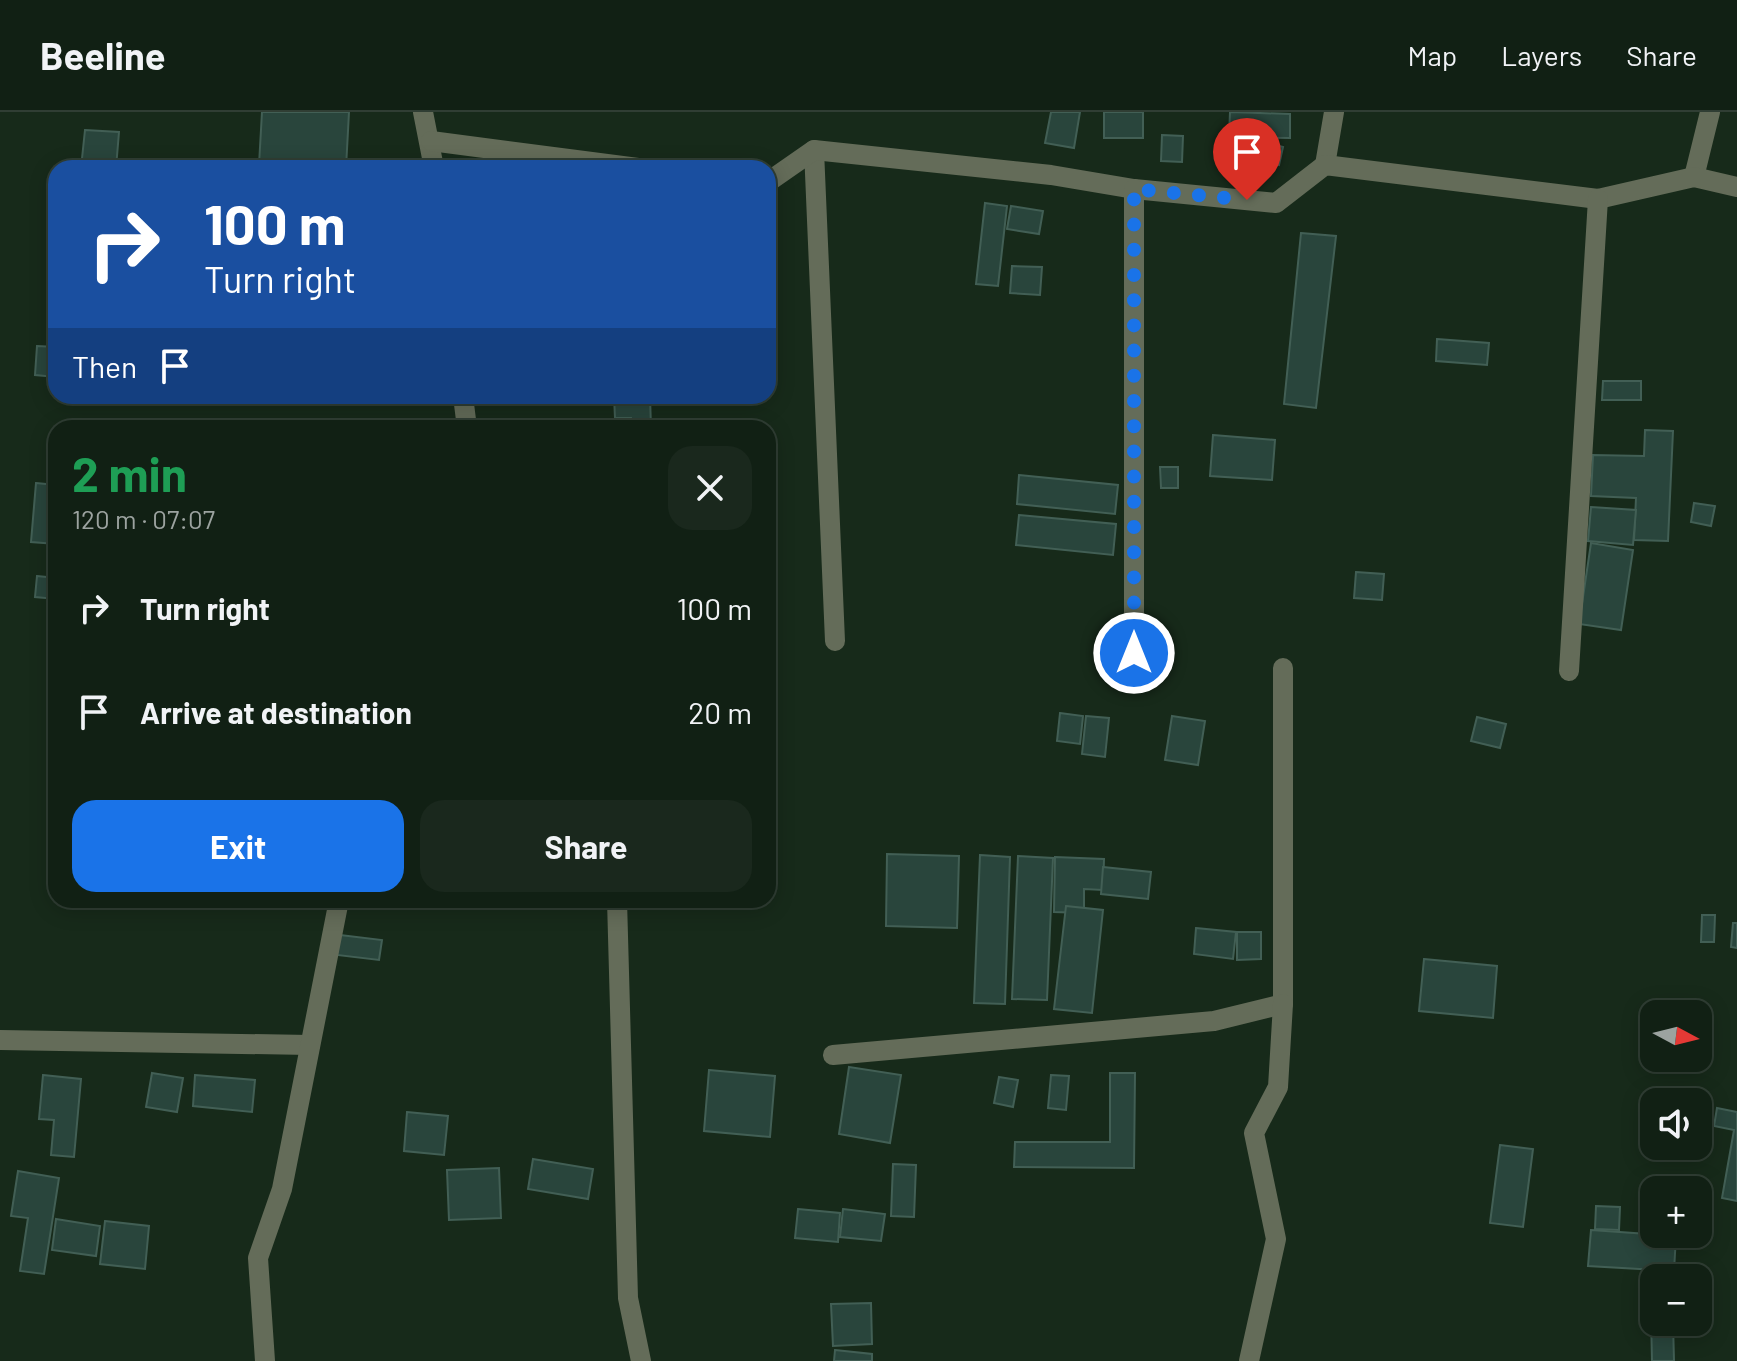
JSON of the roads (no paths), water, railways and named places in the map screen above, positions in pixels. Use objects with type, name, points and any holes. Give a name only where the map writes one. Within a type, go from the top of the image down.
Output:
[{"type":"street","points":[[423,112],[433,160]]},
{"type":"street","points":[[776,176],[814,150],[1276,203],[1325,165],[1334,112]]},
{"type":"street","points":[[1694,177],[1710,112]]},
{"type":"street","points":[[431,141],[577,160]]},
{"type":"street","points":[[814,150],[835,641]]},
{"type":"street","points":[[1325,165],[1598,199],[1694,177],[1737,187]]},
{"type":"street","points":[[1134,189],[1134,653]]},
{"type":"street","points":[[1569,671],[1598,199]]},
{"type":"street","points":[[1249,1361],[1276,1239],[1254,1133],[1278,1087],[1283,1004],[1283,668]]},
{"type":"street","points":[[265,1361],[258,1258],[282,1189],[337,908]]},
{"type":"street","points":[[617,908],[628,1298],[641,1361]]},
{"type":"street","points":[[833,1055],[1214,1021],[1283,1004]]},
{"type":"street","points":[[0,1040],[310,1045]]}]
